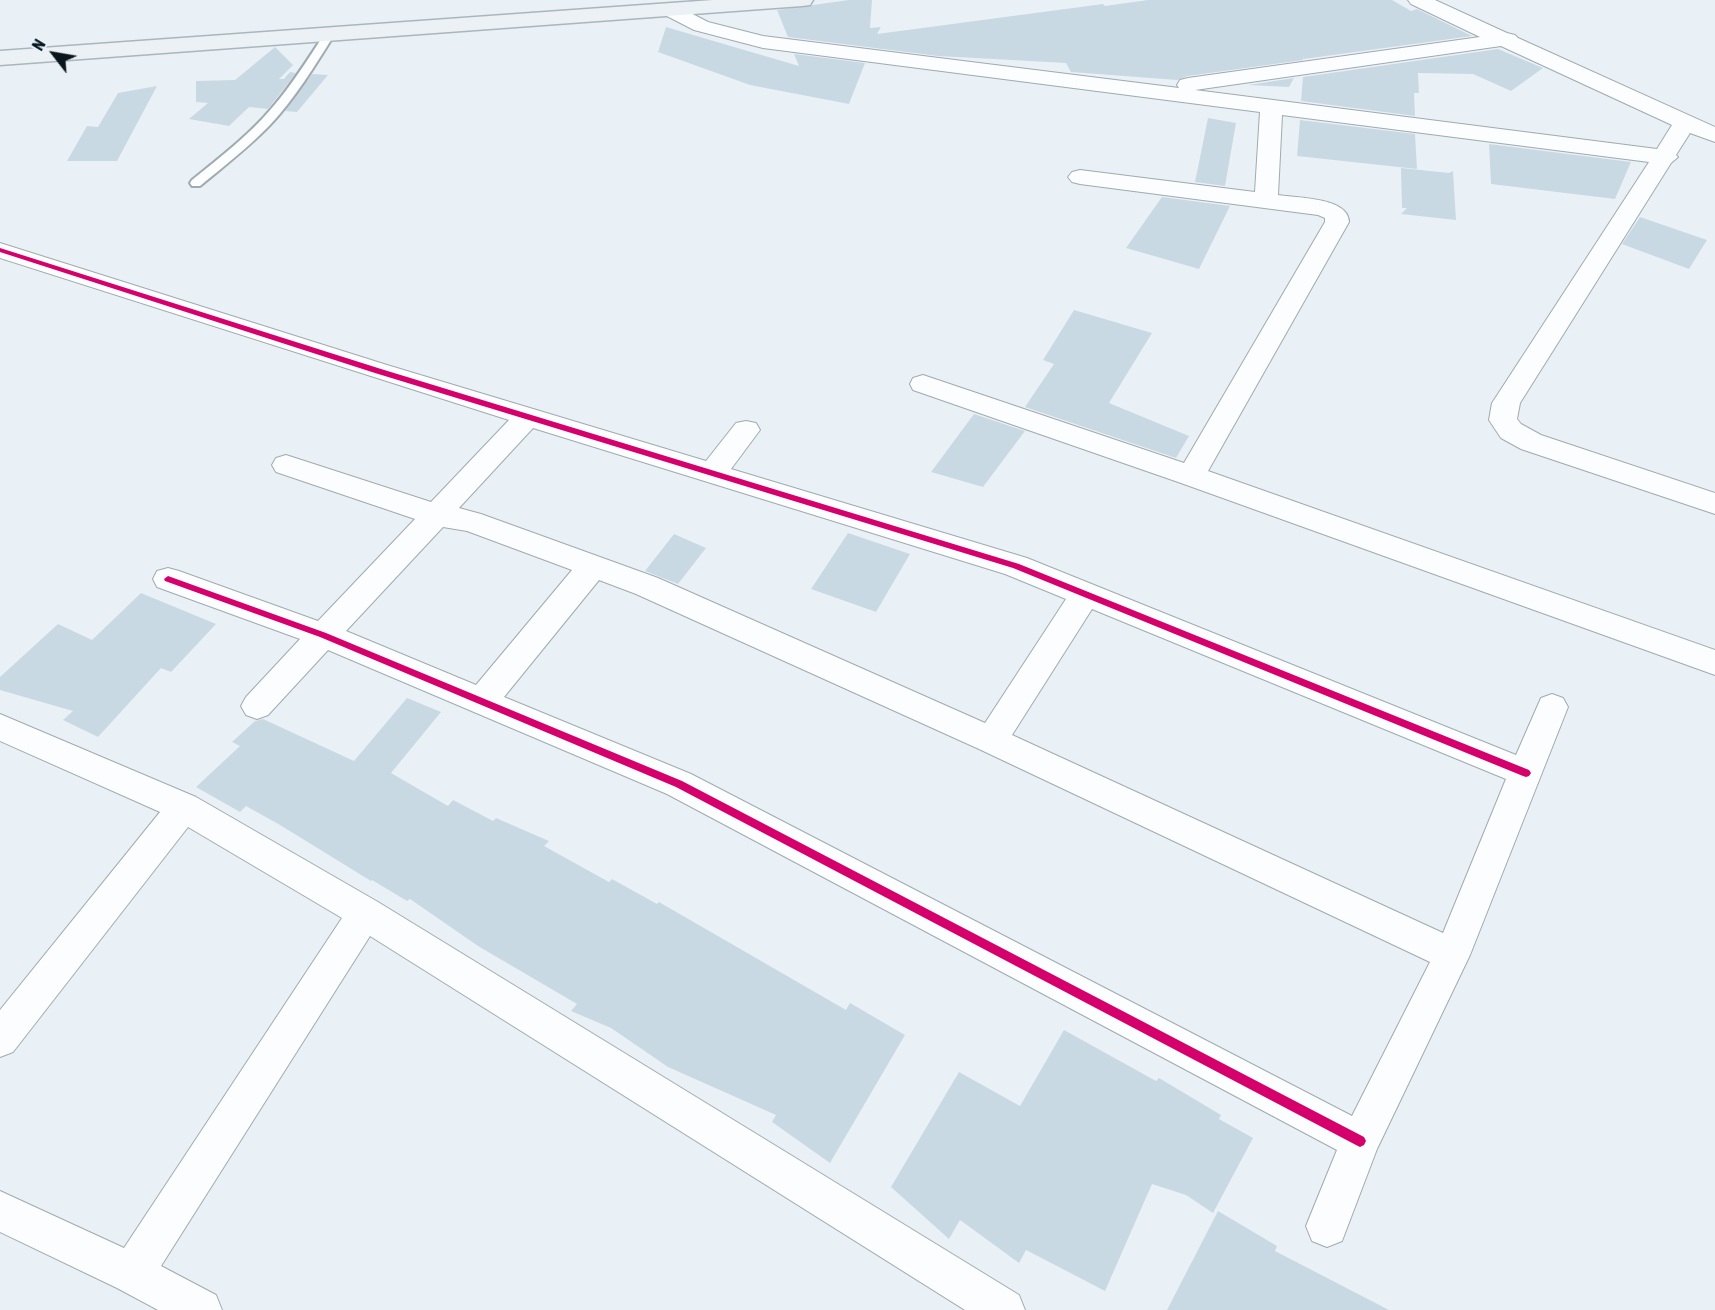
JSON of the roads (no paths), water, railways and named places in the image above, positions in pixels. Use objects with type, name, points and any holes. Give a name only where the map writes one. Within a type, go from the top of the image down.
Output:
[{"type":"main road","points":[[214,22],[541,0]]},
{"type":"main road","points":[[0,58],[802,0]]},
{"type":"main road","points":[[0,38],[36,35]]},
{"type":"street","points":[[1418,0],[1715,135]]},
{"type":"street","points":[[670,10],[700,26],[763,42],[1666,157]]},
{"type":"street","points":[[1152,91],[1508,39]]},
{"type":"street","points":[[1266,201],[1271,107]]},
{"type":"street","points":[[1685,123],[1666,157],[1506,403],[1503,420],[1510,431],[1531,442],[1715,504]]},
{"type":"street","points":[[1080,177],[1322,208],[1333,212],[1337,217],[1337,222],[1191,476]]},
{"type":"street","points":[[0,250],[528,417],[1016,566],[1526,773]]},
{"type":"street","points":[[923,384],[1191,476],[1715,663]]},
{"type":"street","points":[[257,706],[528,417]]},
{"type":"street","points":[[712,473],[746,430]]},
{"type":"street","points":[[286,465],[436,515],[471,521],[647,586],[991,740],[1452,955]]},
{"type":"street","points":[[481,702],[593,566]]},
{"type":"street","points":[[168,579],[323,635],[679,784],[1360,1141]]},
{"type":"street","points":[[991,740],[1086,593]]},
{"type":"street","points":[[1327,1226],[1360,1141],[1452,955],[1552,707]]},
{"type":"street","points":[[0,727],[184,807],[365,914],[1004,1310]]},
{"type":"street","points":[[0,1039],[184,807]]},
{"type":"street","points":[[132,1273],[365,914]]},
{"type":"street","points":[[0,1211],[132,1273],[201,1310]]},
{"type":"lane","points":[[196,183],[253,135],[279,108],[303,77],[329,35]]}]
